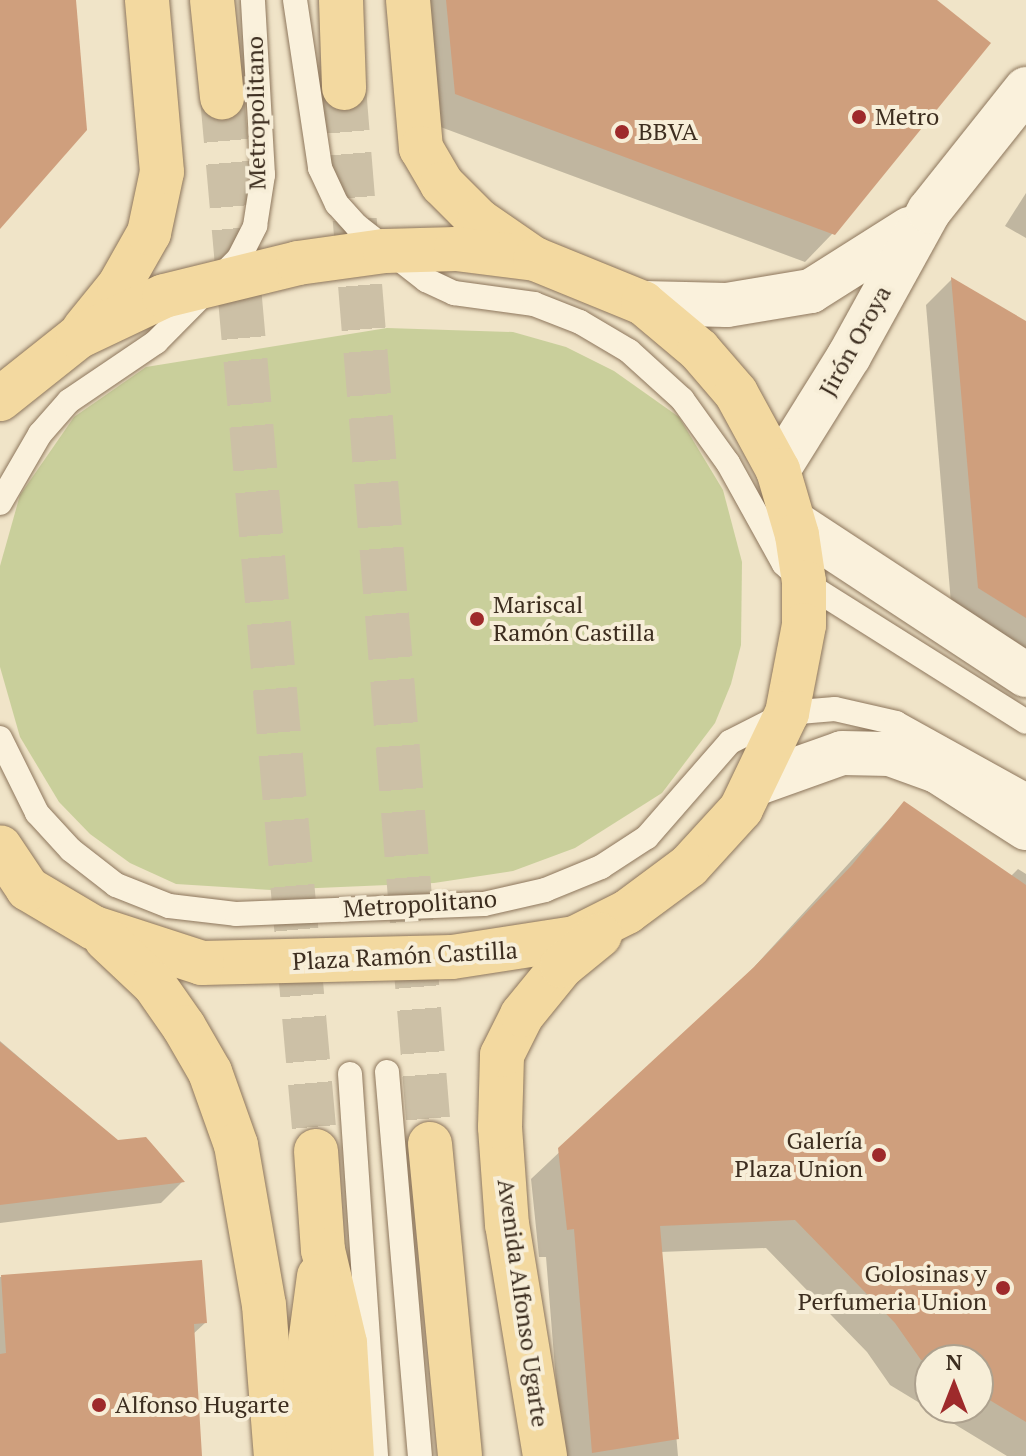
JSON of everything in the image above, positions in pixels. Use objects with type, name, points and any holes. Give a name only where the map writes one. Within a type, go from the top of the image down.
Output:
[{"type":"main road","points":[[78,337],[119,286],[149,233],[162,172],[147,0]]},
{"type":"main road","points":[[212,0],[222,97]]},
{"type":"main road","points":[[341,0],[344,88]]},
{"type":"main road","points":[[408,0],[421,148],[442,184],[479,221],[535,259]]},
{"type":"main road","name":"Plaza Ramón Castilla","points":[[0,399],[78,337],[164,296],[298,263],[385,251],[456,249],[535,259],[643,303],[699,350],[736,393],[778,470],[793,522],[804,582],[802,640],[787,713],[741,809],[689,866],[627,912],[575,938],[518,951],[362,962],[202,963],[94,928],[14,888],[0,847]]},
{"type":"main road","name":"Avenida Alfonso Ugarte","points":[[545,1456],[507,1225],[500,1127],[502,1055],[522,1015],[562,966],[627,912]]},
{"type":"main road","points":[[94,928],[154,984],[184,1027],[210,1072],[236,1145],[264,1305],[276,1456]]},
{"type":"main road","points":[[430,1144],[460,1456]]},
{"type":"main road","points":[[316,1151],[323,1250],[345,1343],[352,1456]]},
{"type":"main road","points":[[441,1239],[485,1456]]},
{"type":"main road","points":[[310,1456],[305,1381],[323,1250]]},
{"type":"street","name":"Jirón Oroya","points":[[643,303],[727,305],[811,291],[893,244],[929,211],[1026,89]]},
{"type":"street","name":"Jirón Oroya","points":[[778,470],[849,356],[929,211]]},
{"type":"street","points":[[793,522],[1026,675]]},
{"type":"street","points":[[755,784],[842,753],[890,754],[937,771],[1026,828]]},
{"type":"lane","name":"Metropolitano","points":[[0,503],[40,434],[69,401],[156,342],[221,282],[255,226],[263,175],[253,0]]},
{"type":"lane","name":"Metropolitano","points":[[295,0],[320,168],[337,204],[385,251],[454,293],[534,304],[580,322],[629,351],[682,399],[728,463],[769,543],[804,582],[1026,722]]},
{"type":"lane","name":"Metropolitano","points":[[0,738],[37,813],[71,850],[116,885],[169,906],[236,914],[484,904],[545,890],[601,867],[647,837],[730,742],[787,713],[835,709],[896,723],[1026,795]]},
{"type":"lane","points":[[387,1072],[420,1456]]},
{"type":"lane","points":[[350,1074],[376,1456]]},
{"type":"green space","points":[[387,328],[513,332],[566,347],[614,371],[679,417],[723,490],[742,562],[741,645],[731,684],[715,723],[662,793],[575,848],[513,871],[434,883],[271,890],[176,884],[130,863],[90,834],[59,802],[20,737],[0,667],[0,566],[20,495],[74,417],[146,367]]},
{"type":"building","points":[[0,0],[76,0],[87,130],[0,229]]},
{"type":"building","points":[[446,0],[937,0],[991,43],[835,235],[455,94]]},
{"type":"building","points":[[951,277],[1026,321],[1026,618],[978,588]]},
{"type":"building","points":[[904,801],[1026,885],[1026,1422],[994,1403],[994,1344],[914,1344],[914,1350],[895,1323],[795,1220],[660,1226],[679,1439],[592,1453],[574,1229],[567,1230],[558,1148],[754,967],[852,865]]},
{"type":"building","points":[[0,1042],[118,1140],[146,1137],[185,1182],[0,1205]]},
{"type":"building","points":[[202,1260],[207,1323],[194,1324],[202,1456],[0,1456],[0,1354],[6,1353],[1,1275]]},
{"type":"tunnel","points":[[344,88],[430,1144]]},
{"type":"tunnel","points":[[222,97],[316,1151]]},
{"type":"place","name":"Metro","points":[[859,117]]},
{"type":"place","name":"BBVA","points":[[622,132]]},
{"type":"place","name":"Mariscal Ramón Castilla","points":[[477,619]]},
{"type":"place","name":"Galería Plaza Union","points":[[879,1155]]},
{"type":"place","name":"Golosinas y Perfumeria Union","points":[[1003,1288]]},
{"type":"place","name":"Alfonso Hugarte","points":[[99,1405]]}]
